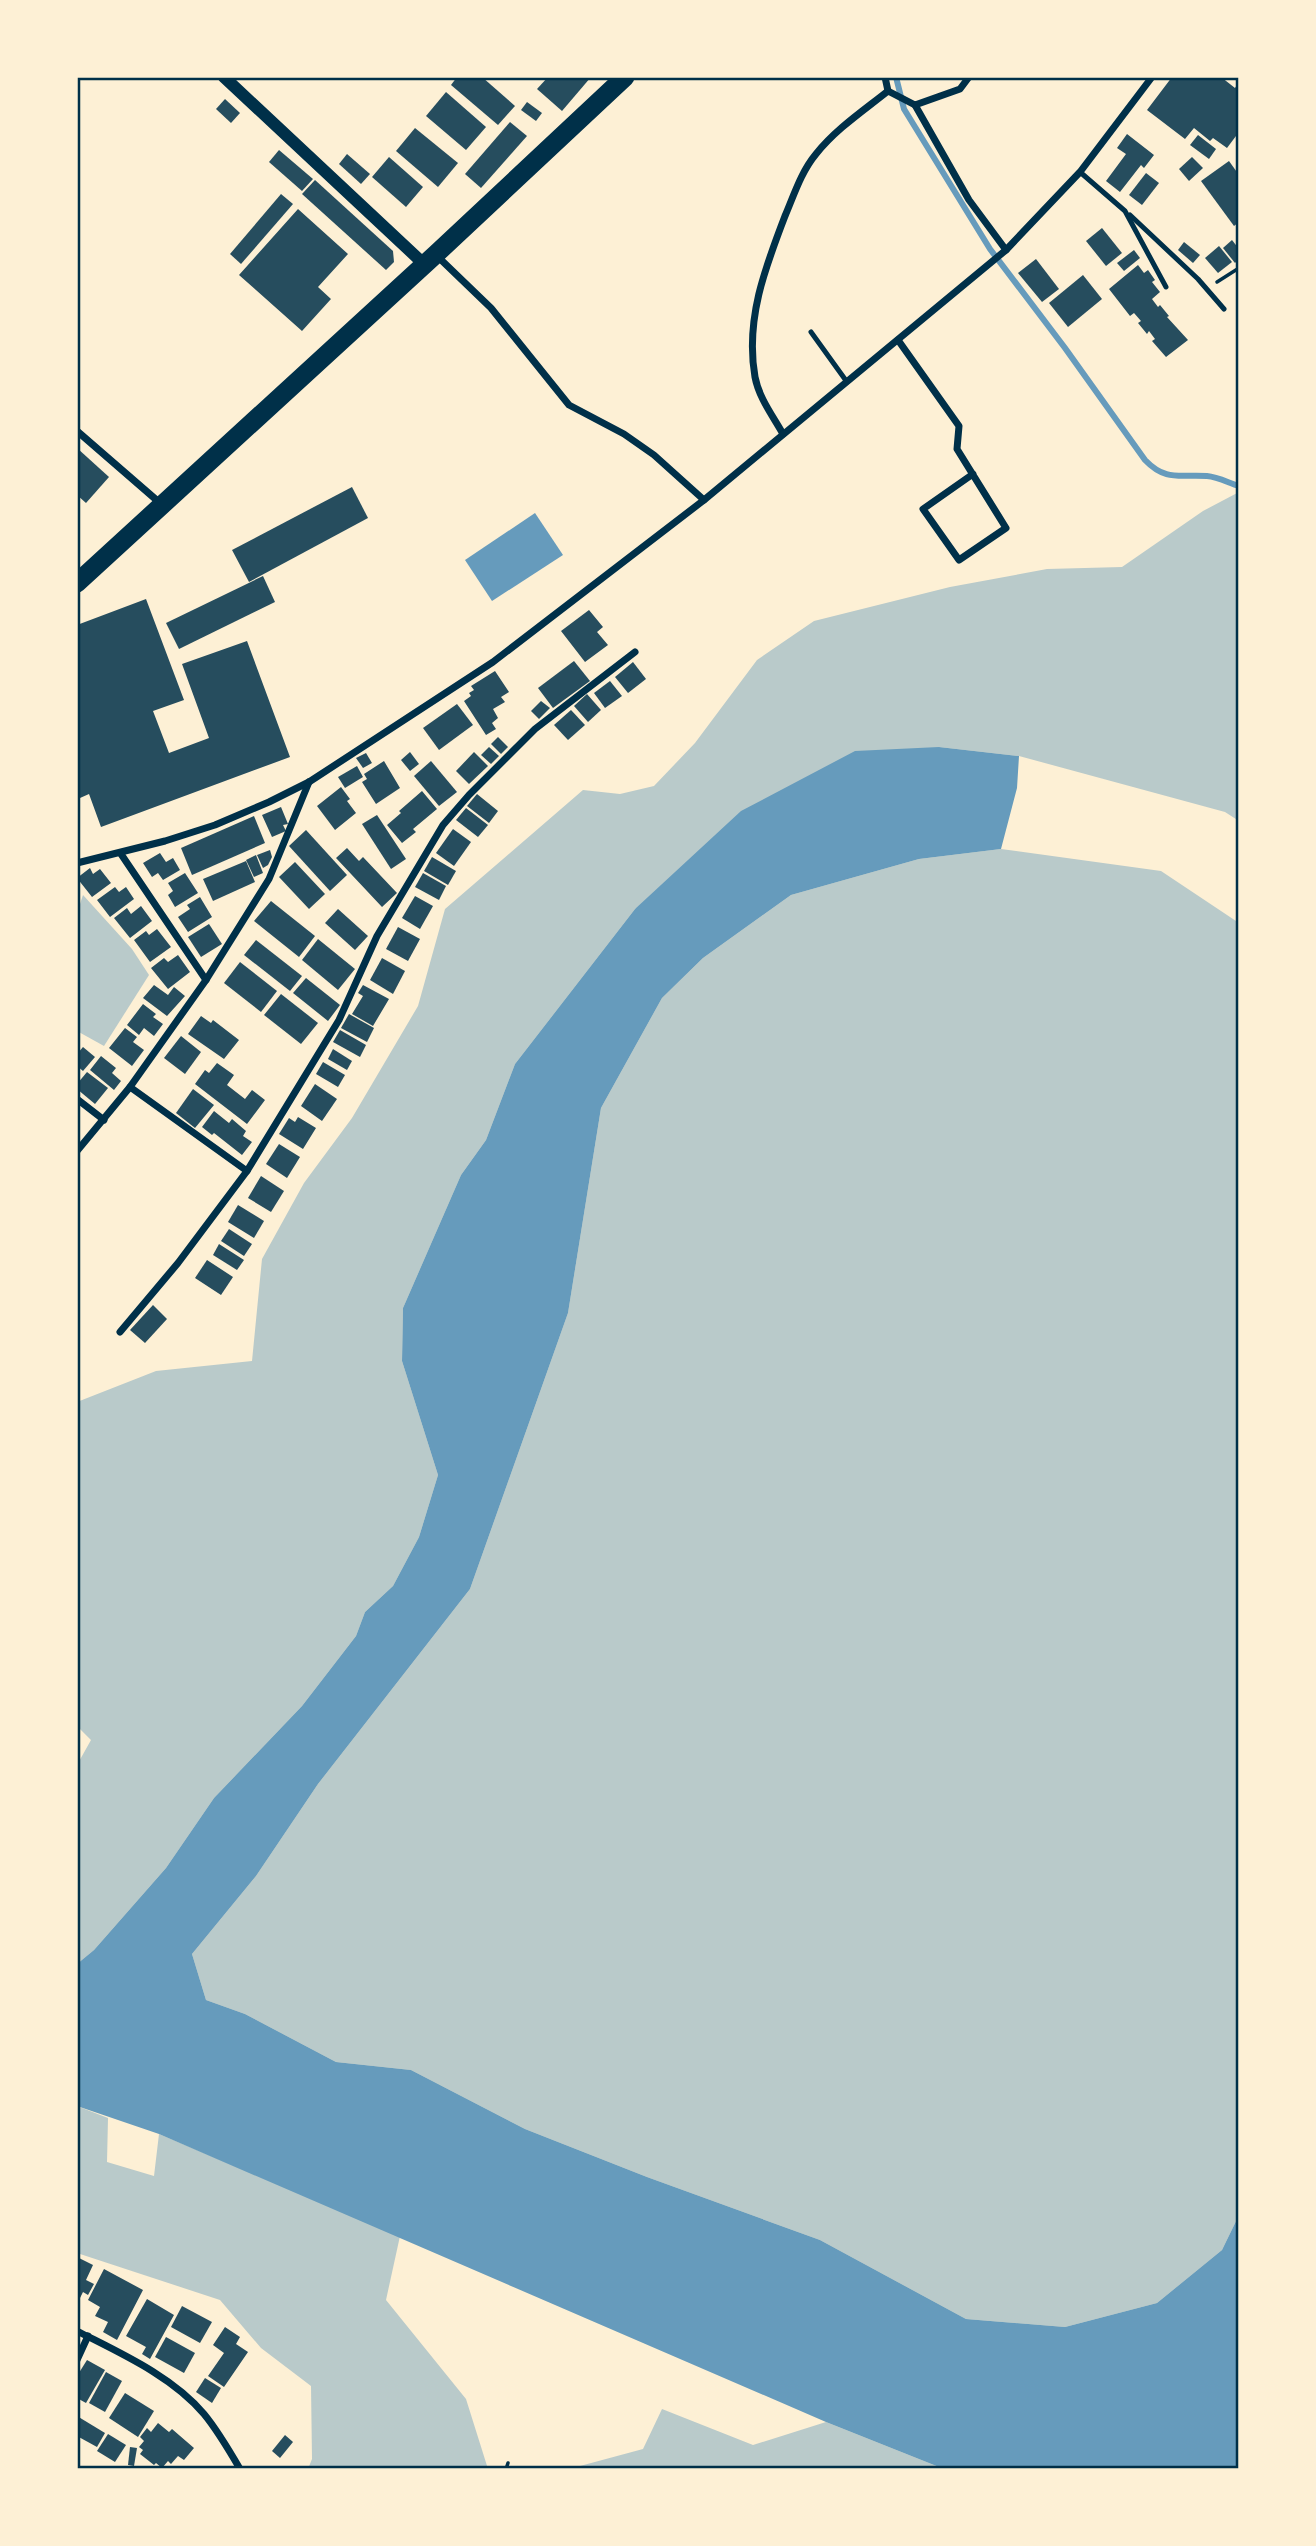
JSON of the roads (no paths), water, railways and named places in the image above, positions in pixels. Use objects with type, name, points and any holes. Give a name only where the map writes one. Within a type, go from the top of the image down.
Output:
[{"type":"highway","points":[[77,583],[625,77]]},
{"type":"street","points":[[223,77],[430,259],[491,308],[569,405],[624,434],[654,455],[704,500]]},
{"type":"street","points":[[885,77],[888,91]]},
{"type":"street","points":[[915,105],[960,89],[969,77]]},
{"type":"street","points":[[77,863],[121,854],[215,825],[309,782],[493,662],[704,500],[1000,255],[1080,172],[1152,77]]},
{"type":"street","points":[[888,91],[915,105],[1000,255]]},
{"type":"street","points":[[783,434],[762,399],[755,379],[752,342],[757,296],[799,182],[814,156],[835,133],[888,91]]},
{"type":"street","points":[[898,340],[959,426],[957,450],[973,474],[1006,528],[959,560],[923,509],[973,474]]},
{"type":"street","points":[[77,430],[163,506]]},
{"type":"street","points":[[120,1332],[178,1263],[247,1171],[339,1020],[377,936],[443,825],[535,729],[635,652]]},
{"type":"street","points":[[77,1151],[130,1087],[206,980],[269,879],[309,782]]},
{"type":"street","points":[[121,854],[206,980]]},
{"type":"street","points":[[130,1087],[247,1171]]},
{"type":"street","points":[[77,1099],[104,1121]]},
{"type":"street","points":[[77,2330],[156,2375],[188,2398],[204,2414],[240,2469]]},
{"type":"street","points":[[77,2360],[88,2336]]},
{"type":"lane","points":[[1080,172],[1198,279],[1224,309]]},
{"type":"lane","points":[[1125,211],[1166,287]]},
{"type":"lane","points":[[811,332],[847,382]]},
{"type":"water","points":[[535,513],[563,555],[492,601],[465,560]]},
{"type":"water","points":[[939,747],[1019,756],[1017,788],[1001,849],[919,859],[791,895],[703,958],[662,998],[601,1108],[568,1313],[470,1589],[318,1784],[256,1876],[192,1954],[206,2000],[245,2014],[336,2062],[411,2070],[525,2129],[820,2240],[966,2319],[1065,2327],[1157,2303],[1222,2250],[1239,2215],[1239,2469],[944,2469],[826,2422],[159,2134],[77,2106],[77,1964],[94,1950],[166,1868],[214,1798],[302,1706],[356,1636],[365,1612],[393,1586],[419,1537],[438,1475],[402,1361],[403,1308],[461,1175],[486,1140],[515,1064],[635,909],[741,811],[855,751]]},
{"type":"waterway","points":[[896,77],[904,109],[990,249],[1145,460],[1167,474],[1211,477],[1239,486]]}]
